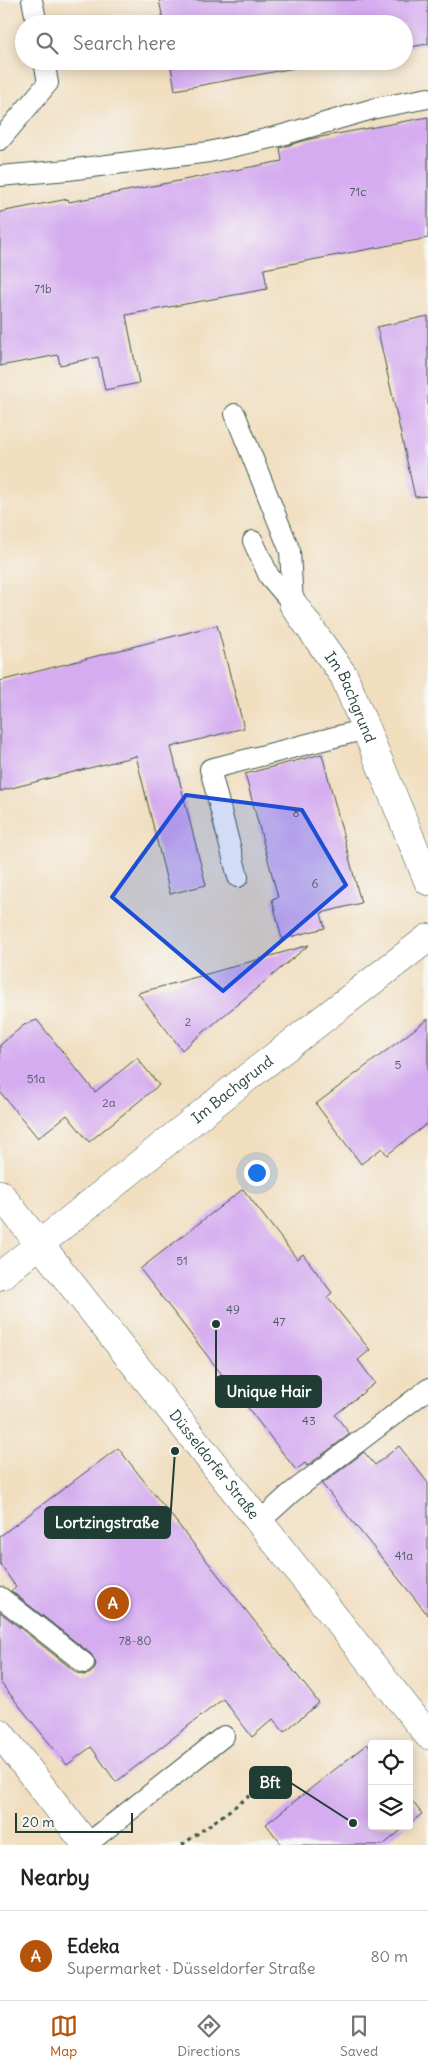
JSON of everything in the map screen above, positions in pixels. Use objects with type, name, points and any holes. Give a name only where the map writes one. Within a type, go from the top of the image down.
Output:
[{"type":"street","name":"Im Bachgrund","points":[[294,604],[344,676],[428,881]]},
{"type":"street","name":"Im Bachgrund","points":[[0,1276],[239,1084],[428,938]]},
{"type":"street","name":"Düsseldorfer Straße","points":[[0,1194],[428,1735]]},
{"type":"street","points":[[0,1733],[86,1845]]},
{"type":"lane","points":[[32,0],[35,15]]},
{"type":"lane","points":[[0,140],[48,83],[46,70]]},
{"type":"lane","points":[[0,176],[68,170],[209,152],[279,136],[376,108],[428,98]]},
{"type":"lane","points":[[234,414],[290,551],[294,604]]},
{"type":"lane","points":[[253,541],[269,576],[294,604]]},
{"type":"lane","points":[[238,877],[210,769],[366,730]]},
{"type":"lane","points":[[259,1522],[291,1492],[428,1389]]},
{"type":"lane","points":[[0,1597],[84,1663]]},
{"type":"lane","points":[[86,1845],[224,1736]]},
{"type":"path","points":[[182,1845],[259,1789]]},
{"type":"highlighted area","points":[[186,795],[302,810],[346,885],[223,991],[112,897]]},
{"type":"building","points":[[159,0],[428,0],[428,44],[413,46],[413,15],[162,15]]},
{"type":"building","points":[[172,70],[284,70],[175,90]]},
{"type":"building","points":[[428,117],[428,238],[264,269],[267,289],[126,315],[139,383],[105,390],[98,357],[60,365],[58,355],[0,366],[0,212],[68,199],[69,202],[282,161],[280,148],[310,139]]},
{"type":"building","points":[[428,316],[428,496],[415,497],[377,327]]},
{"type":"building","points":[[217,625],[244,728],[171,747],[206,885],[170,894],[136,756],[0,791],[0,681]]},
{"type":"building","points":[[322,754],[361,903],[321,913],[325,928],[282,939],[272,899],[278,897],[245,774]]},
{"type":"building","points":[[309,945],[182,1050],[138,993],[193,978]]},
{"type":"building","points":[[428,1019],[428,1123],[387,1155],[382,1148],[361,1164],[316,1104]]},
{"type":"building","points":[[37,1020],[95,1092],[137,1058],[159,1085],[89,1142],[67,1115],[38,1138],[0,1092],[0,1045],[24,1025]]},
{"type":"building","points":[[243,1189],[297,1259],[303,1254],[332,1293],[327,1297],[370,1350],[358,1360],[375,1383],[335,1415],[350,1434],[307,1466],[305,1463],[296,1470],[140,1269]]},
{"type":"building","points":[[399,1446],[428,1483],[428,1615],[322,1484],[364,1452],[375,1465]]},
{"type":"building","points":[[118,1448],[319,1703],[284,1732],[273,1719],[252,1737],[223,1699],[116,1782],[91,1747],[67,1765],[0,1682],[0,1612],[77,1673],[89,1674],[94,1670],[96,1664],[91,1654],[11,1591],[16,1587],[0,1564],[0,1536]]},
{"type":"building","points":[[367,1744],[368,1830],[401,1830],[383,1845],[282,1845],[266,1824]]},
{"type":"building","points":[[413,1802],[422,1814],[413,1821]]},
{"type":"place","name":"Unique Hair","points":[[216,1324]]},
{"type":"place","name":"Lortzingstraße","points":[[175,1451]]},
{"type":"place","name":"Edeka","points":[[113,1603]]},
{"type":"place","name":"Bft","points":[[353,1823]]}]
